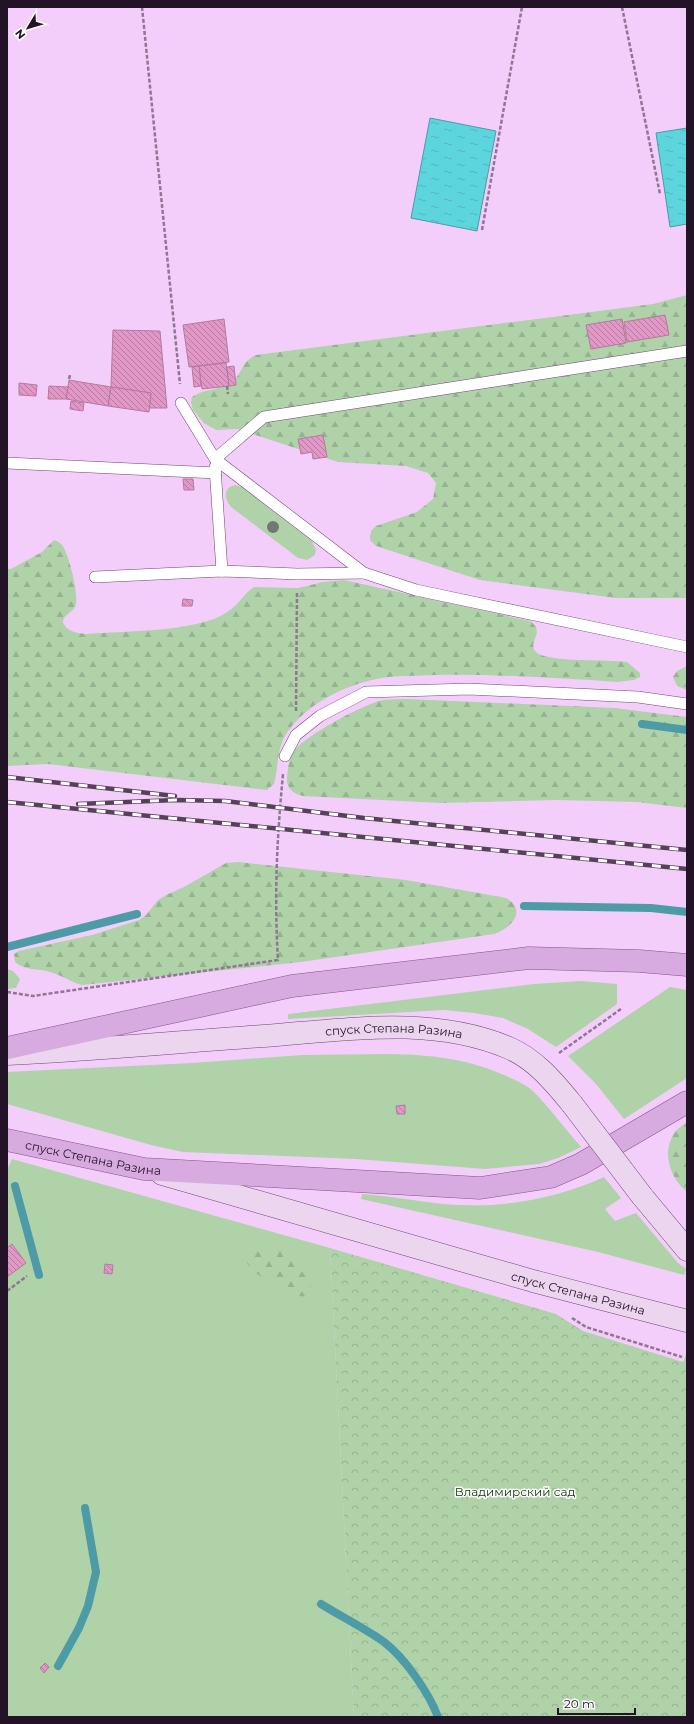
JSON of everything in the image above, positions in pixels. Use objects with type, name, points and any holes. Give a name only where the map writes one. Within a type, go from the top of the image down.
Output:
[{"type":"main road","points":[[7,1048],[292,986],[529,958],[639,961],[687,965]]},
{"type":"main road","name":"спуск Степана Разина","points":[[7,1054],[378,1027],[445,1030],[482,1038],[510,1049],[536,1065],[547,1075],[572,1104],[642,1196],[687,1250]]},
{"type":"main road","points":[[144,1169],[480,1188],[551,1177],[581,1164],[687,1102]]},
{"type":"main road","name":"спуск Степана Разина","points":[[7,1140],[144,1169],[533,1281],[687,1321]]},
{"type":"lane","points":[[215,459],[264,417],[687,351]]},
{"type":"lane","points":[[181,403],[215,459],[364,573]]},
{"type":"lane","points":[[215,459],[222,571]]},
{"type":"lane","points":[[7,463],[216,473]]},
{"type":"lane","points":[[95,577],[222,571],[297,574],[364,573],[416,590],[687,647]]},
{"type":"lane","points":[[285,756],[296,735],[320,716],[366,692],[477,690],[638,697],[687,704]]},
{"type":"path","points":[[142,7],[181,403]]},
{"type":"path","points":[[482,230],[522,7]]},
{"type":"path","points":[[622,7],[660,194]]},
{"type":"path","points":[[69,379],[70,375]]},
{"type":"path","points":[[227,386],[228,394]]},
{"type":"path","points":[[296,735],[297,574]]},
{"type":"path","points":[[7,992],[33,996],[278,960],[275,917],[276,851],[285,756]]},
{"type":"path","points":[[559,1052],[621,1009]]},
{"type":"path","points":[[7,1291],[27,1276]]},
{"type":"green space","points":[[687,295],[687,598],[616,598],[480,580],[376,546],[370,540],[371,531],[376,526],[417,512],[433,499],[436,483],[428,473],[406,466],[338,462],[237,429],[216,430],[204,423],[193,410],[191,402],[192,397],[197,394],[223,386],[233,381],[247,361],[256,355],[653,304]]},
{"type":"green space","points":[[235,485],[242,487],[312,541],[316,550],[315,555],[307,560],[298,558],[231,507],[227,500],[226,494],[228,488]]},
{"type":"green space","points":[[54,540],[61,544],[65,550],[70,564],[76,591],[76,603],[74,609],[65,617],[63,623],[67,628],[76,632],[86,634],[168,629],[184,626],[214,619],[223,615],[235,606],[254,587],[298,588],[323,582],[344,580],[530,621],[537,629],[533,647],[535,651],[541,655],[563,659],[627,662],[640,673],[640,677],[634,680],[617,682],[504,676],[436,675],[391,677],[364,682],[328,697],[297,720],[285,736],[282,743],[278,756],[274,784],[267,790],[48,764],[7,766],[7,569],[11,569],[42,552]]},
{"type":"green space","points":[[687,666],[687,690],[677,686],[673,677],[677,671]]},
{"type":"green space","points":[[408,699],[615,708],[687,717],[687,808],[637,802],[557,800],[441,803],[303,796],[296,794],[291,790],[287,781],[290,760],[292,754],[307,739],[348,714],[374,703],[383,700]]},
{"type":"green space","points":[[238,862],[406,880],[506,898],[516,908],[516,914],[515,919],[506,928],[494,934],[301,962],[82,985],[54,973],[23,967],[15,962],[14,954],[19,951],[92,935],[139,920],[146,915],[158,900],[166,895],[184,887],[226,863]]},
{"type":"green space","points":[[7,969],[13,971],[20,979],[16,988],[7,989]]},
{"type":"green space","points":[[581,981],[617,984],[617,1004],[556,1047],[528,1029],[503,1018],[474,1013],[444,1010],[288,1019],[288,1014],[534,984]]},
{"type":"green space","points":[[670,987],[687,990],[687,1078],[624,1119],[596,1084],[568,1056]]},
{"type":"green space","points":[[390,1054],[448,1058],[490,1069],[515,1080],[533,1091],[581,1147],[558,1158],[539,1164],[485,1169],[356,1159],[183,1152],[151,1145],[7,1104],[7,1072],[192,1063],[302,1055]]},
{"type":"green space","points":[[687,1122],[687,1192],[676,1180],[669,1164],[668,1156],[671,1140],[675,1132]]},
{"type":"green space","points":[[12,1159],[330,1248],[354,1717],[7,1717],[7,1170]]},
{"type":"green space","points":[[604,1177],[621,1198],[605,1209],[615,1221],[636,1213],[678,1263],[686,1269],[684,1275],[598,1252],[361,1199],[362,1194],[443,1204],[505,1204],[565,1192]]},
{"type":"green space","points":[[267,1248],[277,1249],[284,1252],[300,1265],[310,1283],[311,1289],[309,1294],[301,1296],[294,1294],[254,1272],[247,1262],[253,1254]]},
{"type":"green space","name":"Владимирский сад","points":[[330,1248],[556,1314],[583,1331],[683,1362],[687,1352],[687,1717],[354,1717]]},
{"type":"water","points":[[430,118],[496,131],[477,231],[411,218]]},
{"type":"water","points":[[687,128],[687,224],[670,227],[656,133]]},
{"type":"building","points":[[665,315],[669,335],[627,342],[624,322]]},
{"type":"building","points":[[224,319],[229,362],[189,367],[183,325]]},
{"type":"building","points":[[622,319],[626,343],[591,349],[586,325]]},
{"type":"building","points":[[113,330],[160,331],[167,408],[149,408],[151,393],[111,387]]},
{"type":"building","points":[[226,363],[229,386],[202,389],[199,366]]},
{"type":"building","points":[[199,366],[201,386],[194,387],[192,367]]},
{"type":"building","points":[[234,366],[236,385],[229,386],[227,367]]},
{"type":"building","points":[[69,380],[111,387],[108,406],[66,399]]},
{"type":"building","points":[[19,383],[37,385],[36,396],[19,395]]},
{"type":"building","points":[[49,386],[68,387],[66,399],[48,399]]},
{"type":"building","points":[[111,387],[151,393],[149,412],[108,406]]},
{"type":"building","points":[[71,401],[84,403],[83,411],[70,409]]},
{"type":"building","points":[[323,435],[327,457],[313,459],[312,452],[301,454],[298,439]]},
{"type":"building","points":[[183,479],[193,479],[194,490],[184,490]]},
{"type":"building","points":[[183,599],[193,600],[192,606],[182,606]]},
{"type":"building","points":[[405,1105],[405,1114],[397,1114],[396,1106]]},
{"type":"building","points":[[12,1244],[26,1263],[7,1277],[7,1248]]},
{"type":"building","points":[[105,1264],[113,1265],[112,1274],[104,1273]]},
{"type":"building","points":[[45,1663],[49,1667],[44,1673],[40,1668]]},
{"type":"waterway","points":[[642,724],[687,730]]},
{"type":"waterway","points":[[524,906],[651,908],[687,912]]},
{"type":"waterway","points":[[7,947],[137,914]]},
{"type":"waterway","points":[[15,1186],[39,1275]]},
{"type":"waterway","points":[[58,1666],[79,1628],[88,1606],[96,1572],[85,1508]]},
{"type":"waterway","points":[[321,1604],[369,1632],[392,1649],[416,1676],[429,1697],[438,1717]]},
{"type":"railway","points":[[7,777],[175,796]]},
{"type":"railway","points":[[78,804],[176,800],[225,801],[364,818],[687,850]]},
{"type":"railway","points":[[7,802],[687,869]]}]
